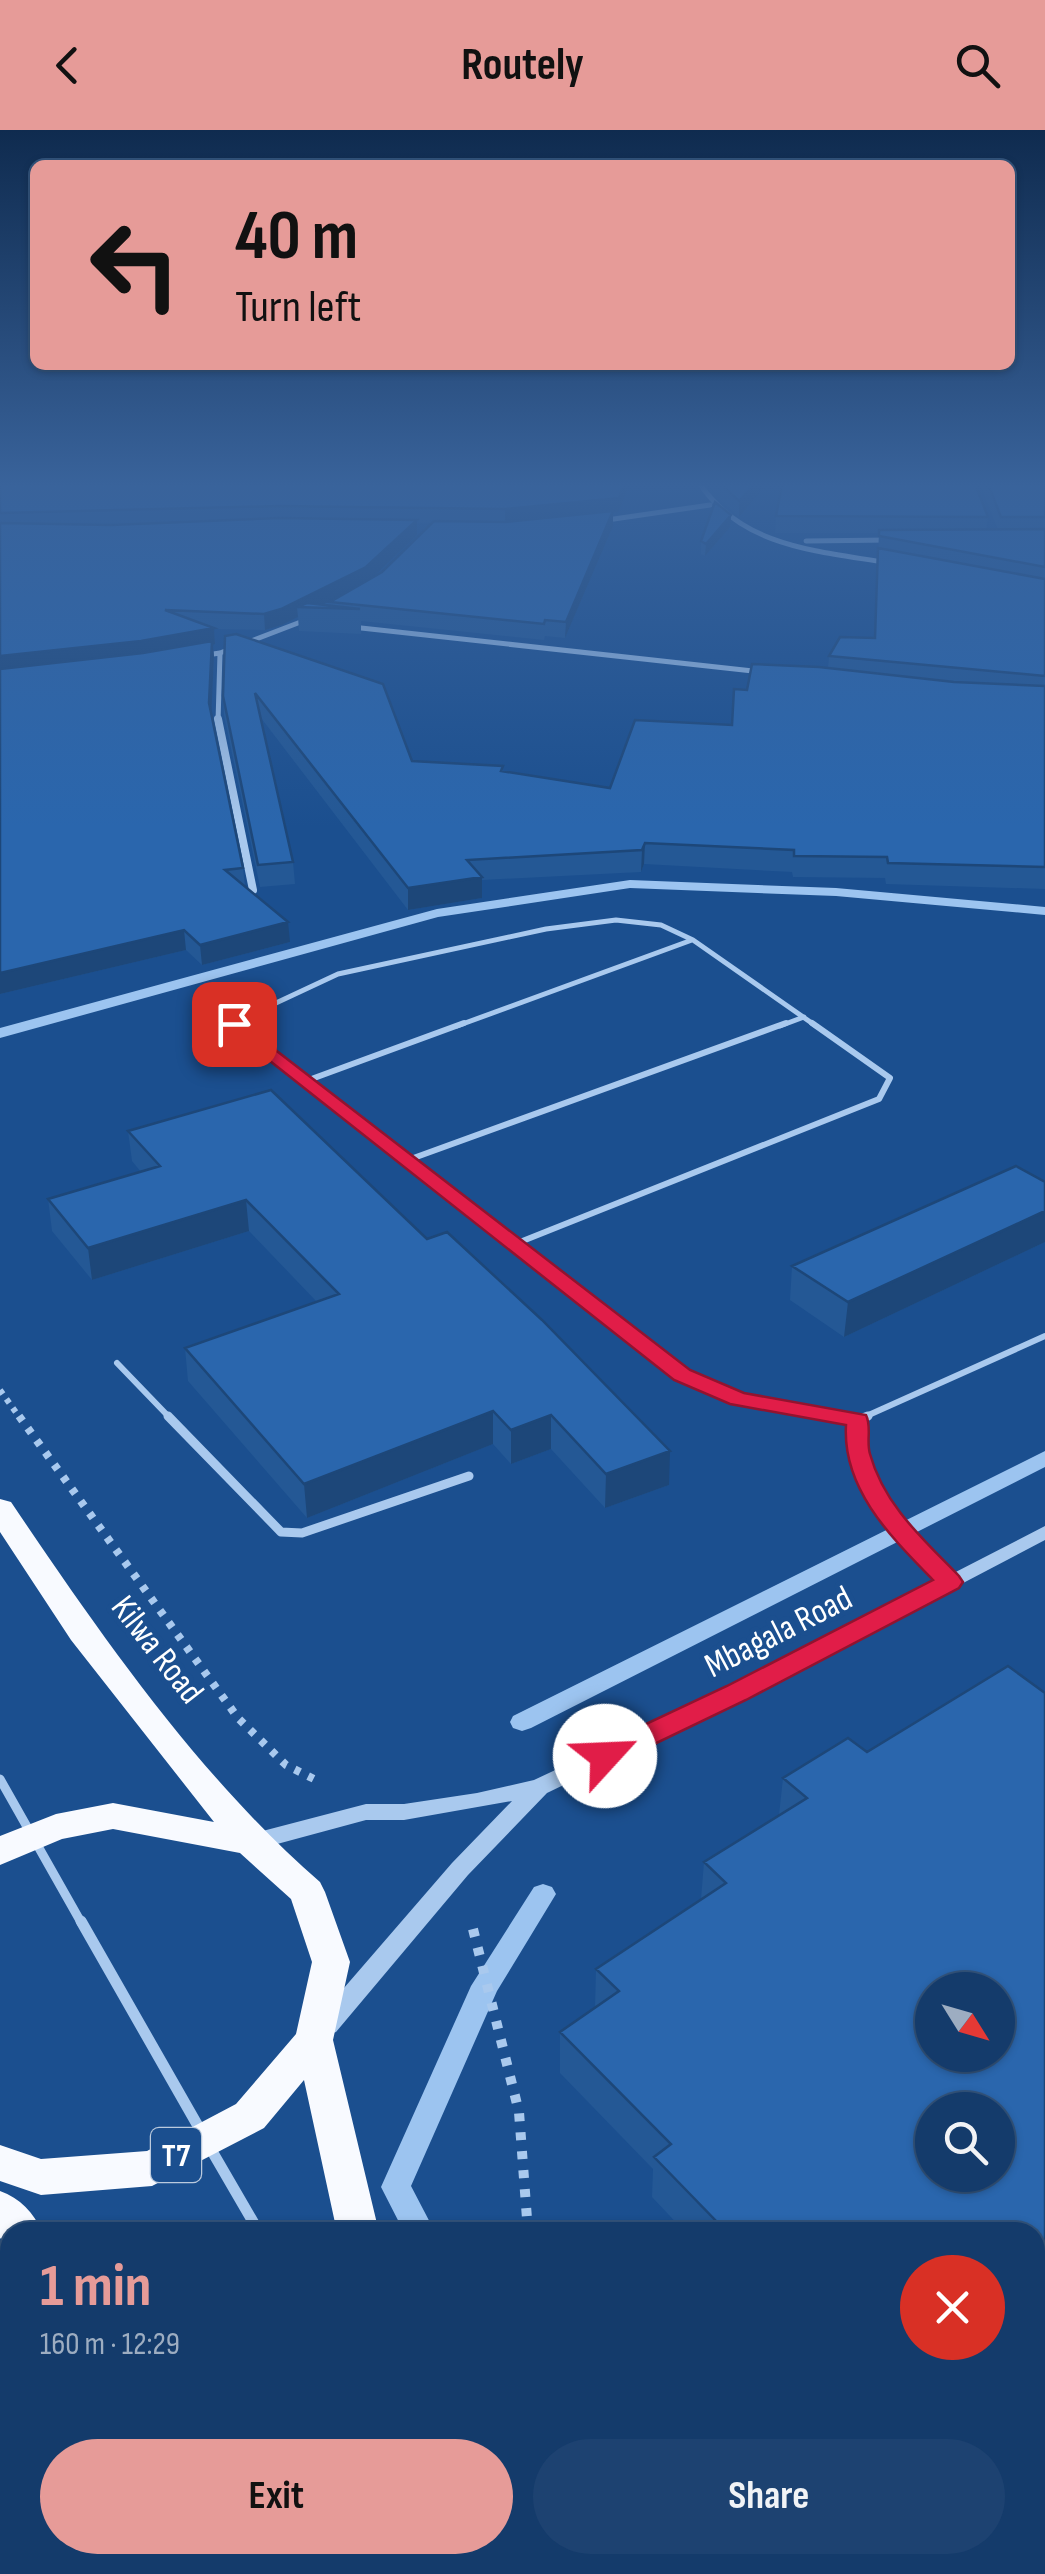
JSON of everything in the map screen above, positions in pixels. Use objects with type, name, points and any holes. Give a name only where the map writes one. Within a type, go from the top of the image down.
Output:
[{"type":"highway","name":"Kilwa Road","points":[[0,1509],[82,1632],[250,1842]]},
{"type":"highway","points":[[0,1851],[56,1827],[114,1816],[250,1842]]},
{"type":"highway","name":"T7","points":[[250,1842],[307,1892],[331,1962],[314,2040],[356,2222]]},
{"type":"highway","name":"T7","points":[[0,2163],[41,2177],[152,2168],[250,2116],[314,2040]]},
{"type":"street","points":[[187,658],[220,653],[319,614]]},
{"type":"street","points":[[306,621],[324,623]]},
{"type":"street","points":[[342,626],[763,672]]},
{"type":"street","points":[[220,653],[218,725],[253,890]]},
{"type":"street","name":"Mbagala Road","points":[[250,1842],[366,1812],[422,1809],[539,1787],[736,1693],[1045,1532]]},
{"type":"street","name":"Mbagala Road","points":[[314,2040],[460,1869],[539,1787]]},
{"type":"lane","points":[[515,1244],[879,1099],[890,1078],[693,940],[661,925],[616,920],[546,929],[338,974],[234,1024],[682,1375],[738,1399],[858,1420],[1045,1336]]},
{"type":"lane","points":[[306,1081],[693,940]]},
{"type":"lane","points":[[408,1160],[804,1017]]},
{"type":"lane","points":[[117,1363],[281,1532],[302,1533],[469,1476]]},
{"type":"lane","points":[[858,1420],[856,1451],[878,1500],[898,1529],[950,1582]]},
{"type":"lane","points":[[0,1779],[254,2222]]},
{"type":"building","points":[[0,598],[303,598],[264,614],[165,610],[214,628],[141,641],[0,656]]},
{"type":"building","points":[[337,598],[576,598],[566,622],[545,620],[544,624],[330,602]]},
{"type":"building","points":[[876,598],[1045,598],[1045,676],[829,656],[840,637],[875,638]]},
{"type":"building","points":[[307,603],[360,609],[297,607]]},
{"type":"building","points":[[236,634],[383,684],[412,761],[503,766],[501,771],[610,788],[635,720],[732,725],[734,689],[747,690],[752,664],[1045,686],[1045,867],[888,863],[887,857],[794,856],[794,850],[645,843],[642,850],[467,860],[482,877],[408,888],[255,693],[293,862],[258,865],[223,696],[225,636]]},
{"type":"building","points":[[212,641],[209,703],[243,868],[225,870],[288,922],[200,945],[184,930],[0,973],[0,669]]},
{"type":"building","points":[[271,1090],[427,1239],[447,1232],[542,1320],[670,1451],[606,1474],[551,1415],[511,1430],[493,1411],[304,1484],[185,1348],[339,1294],[246,1200],[88,1248],[48,1199],[160,1166],[128,1131]]},
{"type":"building","points":[[1016,1166],[1045,1182],[1045,1211],[848,1302],[792,1266]]},
{"type":"building","points":[[1008,1666],[1045,1693],[1045,2222],[717,2222],[654,2157],[671,2144],[560,2032],[619,1991],[596,1969],[726,1883],[704,1862],[807,1798],[783,1778],[848,1738],[867,1752]]},
{"type":"waterway","points":[[0,1033],[437,913],[630,884],[836,892],[1045,911]]},
{"type":"waterway","points":[[522,1722],[1045,1458]]},
{"type":"waterway","points":[[415,2222],[396,2187],[485,1986],[543,1894]]},
{"type":"route","points":[[234,1024],[682,1375],[738,1399],[858,1420],[856,1451],[878,1500],[898,1529],[950,1582],[605,1756]]}]
